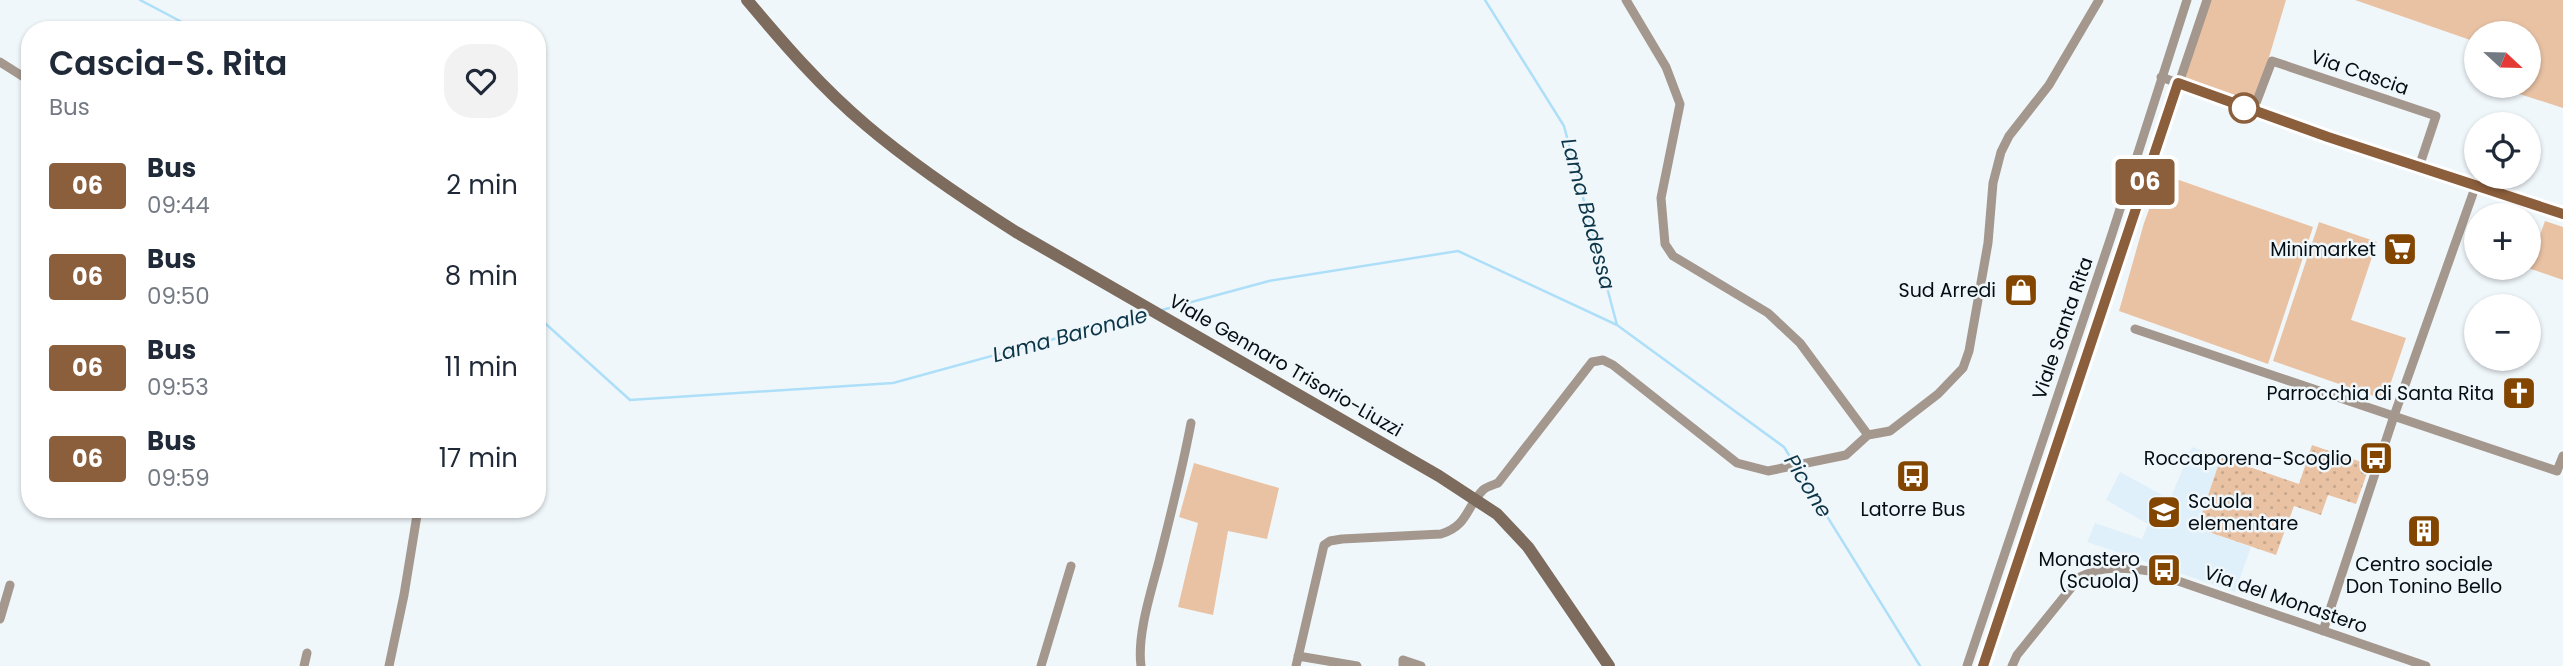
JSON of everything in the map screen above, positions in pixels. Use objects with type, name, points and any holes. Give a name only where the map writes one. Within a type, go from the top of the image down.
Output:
[{"type":"main road","name":"Viale Gennaro Trisorio-Liuzzi","points":[[747,0],[828,89],[864,124],[911,162],[1016,232],[1477,499],[1497,514],[1528,547],[1609,666]]},
{"type":"street","points":[[1626,0],[1666,67],[1680,104],[1661,198],[1665,244],[1673,256],[1768,313],[1800,343],[1868,435]]},
{"type":"street","points":[[1357,666],[1297,661],[1324,545],[1342,539],[1441,534],[1453,530],[1462,522],[1483,489],[1498,483],[1592,362],[1603,360],[1613,365],[1737,463],[1768,471],[1846,455],[1868,435],[1889,431],[1938,394],[1963,368],[1969,351],[1988,243],[1993,183],[2001,152],[2009,136],[2049,85],[2099,0]]},
{"type":"street","name":"Viale Santa Rita","points":[[1967,666],[2113,232],[2187,0]]},
{"type":"street","name":"Viale Santa Rita","points":[[1982,666],[2207,0]]},
{"type":"street","name":"Via Cascia","points":[[2253,111],[2272,61],[2374,94],[2436,116],[2419,167]]},
{"type":"street","points":[[0,62],[21,75]]},
{"type":"street","points":[[2161,77],[2253,111],[2464,181]]},
{"type":"street","points":[[2323,631],[2394,416],[2475,189]]},
{"type":"street","points":[[2488,189],[2563,214]]},
{"type":"street","points":[[2113,232],[2127,237]]},
{"type":"street","points":[[2135,329],[2557,471],[2563,456]]},
{"type":"street","points":[[1141,666],[1139,654],[1151,590],[1191,423]]},
{"type":"street","points":[[389,666],[417,518]]},
{"type":"street","points":[[1041,666],[1071,566]]},
{"type":"street","name":"Via del Monastero","points":[[2012,666],[2017,654],[2080,577],[2102,569],[2149,571],[2427,666]]},
{"type":"street","points":[[0,619],[3,598],[10,585]]},
{"type":"street","points":[[304,666],[307,653]]},
{"type":"street","points":[[1402,666],[1403,660],[1421,666]]},
{"type":"shaded area","points":[[2207,0],[2286,0],[2253,111],[2178,83]]},
{"type":"shaded area","points":[[2355,0],[2563,0],[2563,108],[2532,98],[2541,98],[2541,21],[2464,21],[2464,38]]},
{"type":"shaded area","points":[[2162,174],[2313,227],[2268,364],[2119,311],[2144,223]]},
{"type":"shaded area","points":[[2545,221],[2563,227],[2563,280],[2541,272],[2541,232]]},
{"type":"shaded area","points":[[2319,222],[2377,242],[2351,320],[2406,338],[2385,400],[2273,361]]},
{"type":"shaded area","points":[[2312,445],[2370,465],[2356,504],[2328,495],[2321,515],[2294,506],[2276,555],[2197,528],[2221,457],[2299,484]]},
{"type":"shaded area","name":"Scuola elementare","points":[[2192,447],[2221,457],[2197,528],[2251,547],[2235,592],[2087,542],[2095,523],[2142,539],[2148,524],[2106,500],[2120,472],[2170,499]]},
{"type":"shaded area","points":[[1194,463],[1279,488],[1267,539],[1228,531],[1213,615],[1178,607],[1198,523],[1179,517]]},
{"type":"waterway","name":"Lama Baronale","points":[[140,0],[180,21]]},
{"type":"waterway","name":"Lama Badessa","points":[[1485,0],[1564,126],[1617,325]]},
{"type":"waterway","name":"Lama Baronale","points":[[1162,310],[1269,281],[1458,251],[1617,325],[1784,447],[1920,666]]},
{"type":"waterway","name":"Lama Baronale","points":[[546,324],[630,400],[893,383],[1149,313]]},
{"type":"bus line","name":"06","points":[[1983,666],[2178,83],[2328,137],[2563,214]]},
{"type":"place","name":"Minimarket","points":[[2400,249]]},
{"type":"place","name":"Sud Arredi","points":[[2021,290]]},
{"type":"place","name":"Parrocchia di Santa Rita","points":[[2519,393]]},
{"type":"place","name":"Roccaporena-Scoglio","points":[[2376,458]]},
{"type":"place","name":"Latorre Bus","points":[[1913,476]]},
{"type":"place","name":"Scuola elementare","points":[[2164,512]]},
{"type":"place","name":"Centro sociale Don Tonino Bello","points":[[2424,531]]},
{"type":"place","name":"Monastero (Scuola)","points":[[2164,570]]},
{"type":"water label","name":"Picone","points":[[1808,486]]}]
